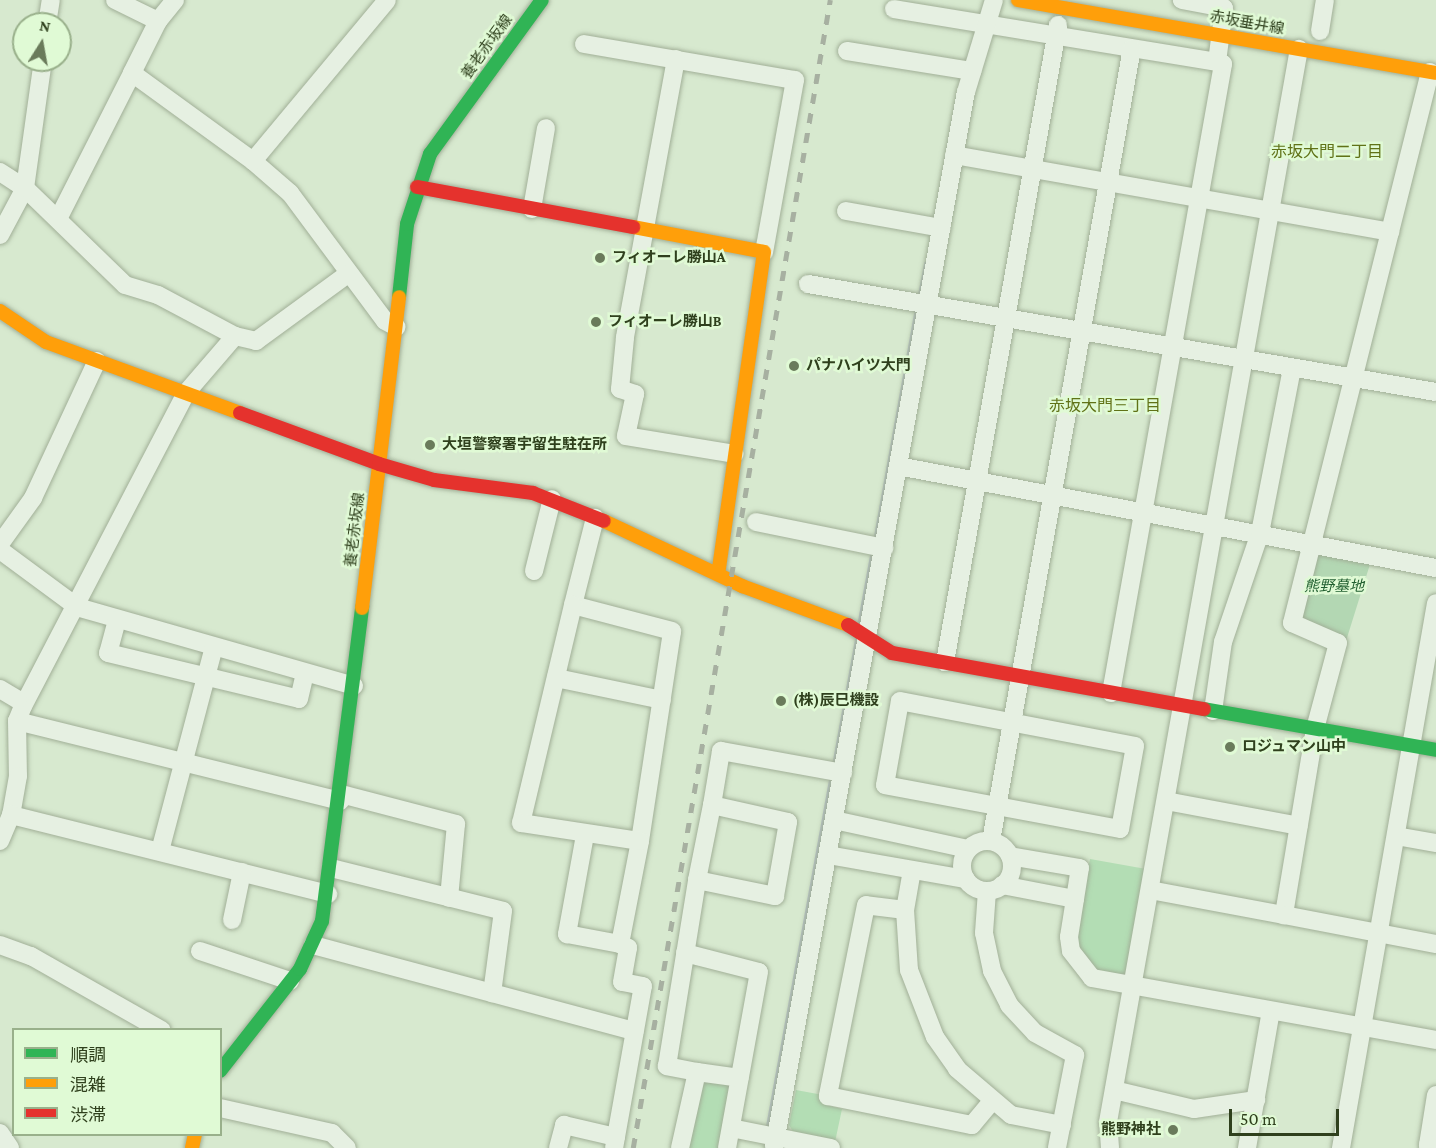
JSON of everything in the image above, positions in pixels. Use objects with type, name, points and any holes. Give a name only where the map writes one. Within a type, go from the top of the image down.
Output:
[{"type":"street","points":[[115,0],[158,21]]},
{"type":"street","points":[[58,219],[158,21],[175,0]]},
{"type":"street","points":[[253,160],[387,0]]},
{"type":"street","name":"養老赤坂線","points":[[222,1068],[290,981],[313,945],[328,894],[397,327],[407,224],[417,187],[430,154],[542,0]]},
{"type":"street","points":[[771,1139],[828,855],[834,820],[836,772],[877,546],[898,466],[921,304],[940,228],[967,70],[982,23],[994,0]]},
{"type":"street","name":"赤坂垂井線","points":[[1018,0],[1433,72]]},
{"type":"street","points":[[1182,0],[1228,4],[1217,63]]},
{"type":"street","points":[[1320,31],[1325,0]]},
{"type":"street","points":[[894,9],[982,23],[1057,31],[1131,48],[1223,64],[1111,693]]},
{"type":"street","points":[[945,662],[1008,319],[1057,31]]},
{"type":"street","points":[[584,44],[795,80],[764,252],[718,574]]},
{"type":"street","points":[[991,841],[1022,676],[1131,48]]},
{"type":"street","points":[[1110,1148],[1108,1122],[1244,361],[1268,211],[1299,49]]},
{"type":"street","points":[[847,51],[967,70]]},
{"type":"street","points":[[676,59],[645,230],[620,389],[636,394],[626,436],[735,453]]},
{"type":"street","points":[[0,235],[25,188],[41,72]]},
{"type":"street","points":[[1284,915],[1315,729],[1338,643],[1292,623],[1390,232],[1433,72]]},
{"type":"street","points":[[132,74],[253,160],[290,193],[385,321],[397,327]]},
{"type":"street","points":[[532,209],[546,128]]},
{"type":"street","points":[[954,155],[1390,232]]},
{"type":"street","points":[[0,172],[25,188],[125,285],[158,295],[236,336],[256,340],[348,274]]},
{"type":"street","points":[[417,187],[764,252]]},
{"type":"street","points":[[846,211],[940,228]]},
{"type":"street","points":[[808,284],[1244,361],[1436,392]]},
{"type":"street","points":[[0,311],[46,342],[379,464],[434,480],[552,499],[718,574],[862,632],[891,653],[1436,750]]},
{"type":"street","points":[[0,841],[11,815],[18,776],[17,721],[186,393],[236,336]]},
{"type":"street","points":[[0,544],[33,498],[97,361]]},
{"type":"street","points":[[1213,711],[1223,642],[1260,533],[1292,369]]},
{"type":"street","points":[[898,466],[1215,523],[1436,568]]},
{"type":"street","points":[[534,571],[552,499]]},
{"type":"street","points":[[595,518],[521,823],[585,835],[640,841]]},
{"type":"street","points":[[756,522],[877,546]]},
{"type":"street","points":[[0,550],[76,607],[305,674],[354,686]]},
{"type":"street","points":[[1341,1148],[1436,603]]},
{"type":"street","points":[[573,605],[672,631],[640,841],[620,944]]},
{"type":"street","points":[[117,620],[108,653],[206,674],[299,699],[305,674]]},
{"type":"street","points":[[160,851],[181,763],[214,647]]},
{"type":"street","points":[[556,678],[662,700]]},
{"type":"street","points":[[0,689],[18,700]]},
{"type":"street","points":[[900,701],[1014,720],[1135,746],[1120,829],[885,785],[900,701]]},
{"type":"street","points":[[17,721],[181,763],[456,824],[449,898]]},
{"type":"street","points":[[740,1078],[667,1066],[697,880],[721,751],[836,772]]},
{"type":"street","points":[[1166,801],[1299,826]]},
{"type":"street","points":[[697,880],[775,896],[788,822],[712,806]]},
{"type":"street","points":[[11,815],[328,894]]},
{"type":"street","points":[[834,820],[968,849],[991,841]]},
{"type":"street","points":[[558,1148],[564,1125],[615,1142],[643,986],[622,982],[628,948],[620,944],[567,934],[585,835]]},
{"type":"street","points":[[1396,836],[1436,843]]},
{"type":"street","points":[[991,841],[1010,856],[1080,868],[1069,936],[1080,966],[1092,978],[1436,1040]]},
{"type":"street","points":[[966,879],[962,863],[968,849]]},
{"type":"street","points":[[828,855],[966,879],[994,888],[1075,899]]},
{"type":"street","points":[[1010,856],[1011,872],[994,888],[986,943],[992,971],[1009,1005],[1035,1033],[1075,1055],[1058,1148]]},
{"type":"street","points":[[331,868],[503,911],[492,993]]},
{"type":"street","points":[[912,870],[905,909],[909,970],[920,1004],[957,1070],[1011,1115],[1062,1125]]},
{"type":"street","points":[[232,920],[242,872]]},
{"type":"street","points":[[1150,890],[1377,935],[1436,944]]},
{"type":"street","points":[[905,909],[866,905],[828,1096],[972,1125],[992,1101]]},
{"type":"street","points":[[0,945],[31,956],[159,1028]]},
{"type":"street","points":[[313,945],[634,1031]]},
{"type":"street","points":[[200,951],[290,981]]},
{"type":"street","points":[[685,953],[759,972],[727,1148]]},
{"type":"street","points":[[1247,1148],[1271,1011]]},
{"type":"street","points":[[680,1148],[697,1072]]},
{"type":"street","points":[[1114,1090],[1194,1109],[1256,1100]]},
{"type":"street","points":[[1436,1095],[1428,1145],[1436,1146]]},
{"type":"street","points":[[222,1109],[330,1140],[347,1148]]},
{"type":"street","points":[[731,1128],[771,1139],[831,1148]]},
{"type":"street","points":[[0,1133],[10,1148]]},
{"type":"green space","name":"熊野墓地","points":[[1313,551],[1371,561],[1346,641],[1299,622]]},
{"type":"green space","points":[[1090,859],[1146,869],[1130,971],[1120,977],[1097,973],[1083,957],[1075,939]]},
{"type":"green space","points":[[709,1080],[727,1083],[733,1091],[722,1148],[689,1148],[700,1086]]},
{"type":"green space","points":[[796,1090],[823,1095],[830,1106],[842,1109],[835,1142],[795,1135],[789,1125]]},
{"type":"waterway","points":[[919,300],[926,264]]},
{"type":"waterway","points":[[875,542],[917,308]]},
{"type":"waterway","points":[[860,621],[873,550]]},
{"type":"waterway","points":[[834,766],[857,639]]},
{"type":"waterway","points":[[767,1132],[832,774]]},
{"type":"railway","points":[[633,1148],[830,0]]},
{"type":"traffic: fast","points":[[399,297],[407,224],[430,154],[542,0]]},
{"type":"traffic: fast","points":[[222,1068],[300,969],[322,921],[362,608]]},
{"type":"traffic: fast","points":[[1204,709],[1436,750]]},
{"type":"traffic: slow","points":[[1018,0],[1436,73]]},
{"type":"traffic: slow","points":[[633,227],[764,252],[718,574]]},
{"type":"traffic: slow","points":[[362,608],[399,297]]},
{"type":"traffic: slow","points":[[0,311],[46,342],[240,413]]},
{"type":"traffic: slow","points":[[604,521],[742,586],[848,625]]},
{"type":"traffic: slow","points":[[192,1148],[195,1136]]},
{"type":"traffic: jam","points":[[417,187],[633,227]]},
{"type":"traffic: jam","points":[[240,413],[379,464],[434,480],[533,493],[604,521]]},
{"type":"traffic: jam","points":[[848,625],[892,653],[1204,709]]},
{"type":"place","name":"フィオーレ勝山A","points":[[600,258]]},
{"type":"place","name":"フィオーレ勝山B","points":[[596,322]]},
{"type":"place","name":"パナハイツ大門","points":[[794,366]]},
{"type":"place","name":"大垣警察署宇留生駐在所","points":[[430,445]]},
{"type":"place","name":"(株)辰巳機設","points":[[781,701]]},
{"type":"place","name":"ロジュマン山中","points":[[1230,747]]},
{"type":"place","name":"熊野神社","points":[[1173,1130]]},
{"type":"district","name":"赤坂大門二丁目","points":[[1327,152]]},
{"type":"district","name":"赤坂大門三丁目","points":[[1105,406]]}]
